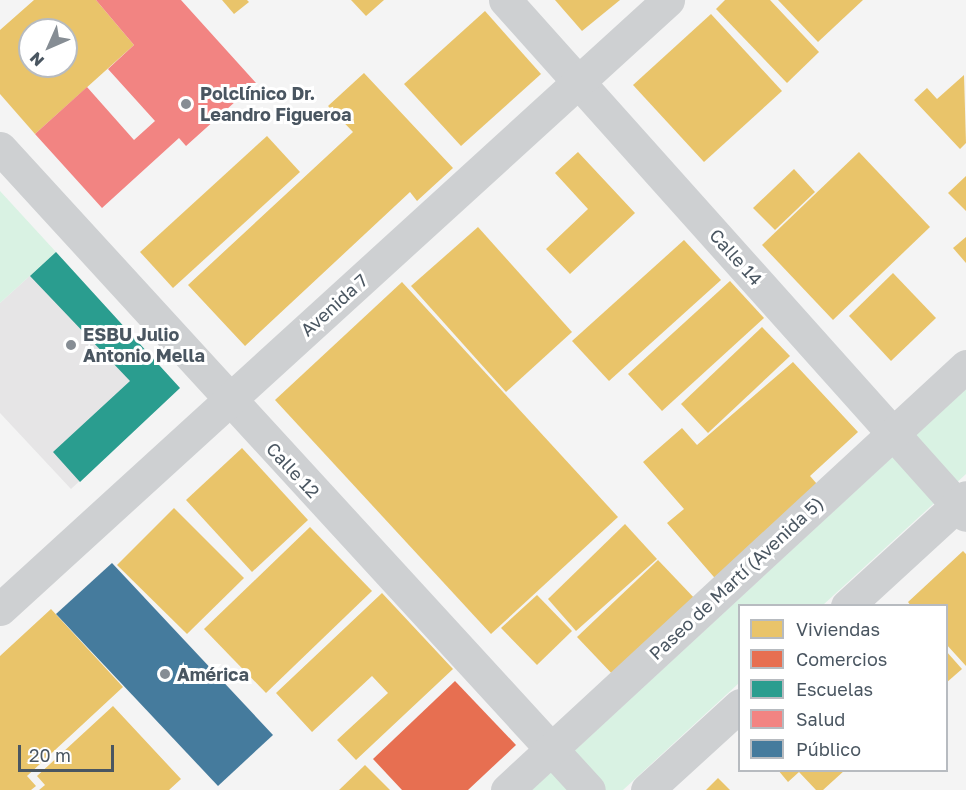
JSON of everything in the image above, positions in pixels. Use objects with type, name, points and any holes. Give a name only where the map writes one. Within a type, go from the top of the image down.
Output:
[{"type":"street","name":"Calle 14","points":[[505,0],[963,505]]},
{"type":"street","name":"Avenida 7","points":[[0,609],[668,0]]},
{"type":"street","name":"Calle 12","points":[[0,148],[549,750],[589,790]]},
{"type":"street","name":"Paseo de Martí (Avenida 5)","points":[[507,790],[966,366]]},
{"type":"street","points":[[849,604],[963,505]]},
{"type":"street","points":[[647,790],[738,707]]},
{"type":"shaded area","name":"ESBU Julio Antonio Mella","points":[[56,252],[180,388],[71,489],[0,413],[0,303]]},
{"type":"green space","points":[[0,191],[56,252],[0,303]]},
{"type":"green space","points":[[966,389],[966,474],[824,604],[738,604],[738,684],[623,790],[532,790]]},
{"type":"building: Viviendas","points":[[34,0],[96,0],[134,45],[35,134],[0,94],[0,30]]},
{"type":"building: Viviendas","points":[[222,0],[247,0],[249,2],[234,14]]},
{"type":"building: Viviendas","points":[[351,0],[384,0],[366,16]]},
{"type":"building: Viviendas","points":[[555,0],[620,0],[582,31]]},
{"type":"building: Viviendas","points":[[725,0],[770,0],[819,52],[787,83],[716,9]]},
{"type":"building: Viviendas","points":[[778,0],[863,0],[818,42]]},
{"type":"building: Viviendas","points":[[485,11],[541,74],[461,146],[404,84]]},
{"type":"building: Viviendas","points":[[711,14],[782,91],[704,162],[633,85]]},
{"type":"building: Viviendas","points":[[364,73],[453,168],[417,201],[410,192],[245,346],[188,285],[353,132],[328,106]]},
{"type":"building: Viviendas","points":[[964,75],[966,143],[960,149],[914,100],[927,88],[937,99]]},
{"type":"building: Viviendas","points":[[267,136],[300,172],[173,288],[140,252]]},
{"type":"building: Viviendas","points":[[578,152],[635,213],[570,274],[546,249],[588,209],[555,173]]},
{"type":"building: Viviendas","points":[[859,152],[930,227],[833,320],[762,245]]},
{"type":"building: Viviendas","points":[[794,169],[815,192],[775,230],[753,208]]},
{"type":"building: Viviendas","points":[[966,176],[966,211],[948,193]]},
{"type":"building: Viviendas","points":[[478,227],[572,332],[506,392],[411,286]]},
{"type":"building: Viviendas","points":[[966,237],[966,263],[953,248]]},
{"type":"building: Viviendas","points":[[684,240],[721,280],[609,381],[572,341]]},
{"type":"building: Viviendas","points":[[893,273],[936,318],[891,361],[849,316]]},
{"type":"building: Viviendas","points":[[730,281],[764,318],[662,411],[628,374]]},
{"type":"building: Viviendas","points":[[402,282],[618,517],[491,634],[275,400]]},
{"type":"building: Viviendas","points":[[762,327],[790,356],[708,433],[681,404]]},
{"type":"building: Viviendas","points":[[793,362],[858,432],[810,476],[824,492],[720,584],[667,523],[684,509],[643,462],[682,428],[697,445]]},
{"type":"building: Viviendas","points":[[242,448],[308,520],[252,572],[186,500]]},
{"type":"building: Viviendas","points":[[174,508],[244,578],[187,634],[117,565]]},
{"type":"building: Viviendas","points":[[625,524],[657,559],[576,631],[548,599]]},
{"type":"building: Viviendas","points":[[310,527],[372,591],[266,693],[204,629]]},
{"type":"building: Viviendas","points":[[963,551],[966,554],[966,666],[948,646],[948,604],[910,604],[908,602]]},
{"type":"building: Viviendas","points":[[658,560],[698,602],[617,679],[577,637]]},
{"type":"building: Viviendas","points":[[382,593],[453,669],[356,760],[337,740],[388,693],[372,676],[312,732],[276,693]]},
{"type":"building: Viviendas","points":[[537,595],[572,631],[537,665],[501,628]]},
{"type":"building: Viviendas","points":[[51,609],[123,687],[27,776],[36,786],[31,790],[0,790],[0,656]]},
{"type":"building: Viviendas","points":[[948,653],[962,669],[948,681]]},
{"type":"building: Viviendas","points":[[113,706],[181,779],[169,790],[39,790],[45,785],[37,776]]},
{"type":"building: Viviendas","points":[[365,765],[390,790],[339,790]]},
{"type":"building: Viviendas","points":[[780,772],[799,772],[788,782]]},
{"type":"building: Viviendas","points":[[799,772],[843,772],[823,790],[816,790]]},
{"type":"building: Viviendas","points":[[718,778],[730,790],[706,790]]},
{"type":"building: Comercios","points":[[455,681],[516,745],[468,790],[402,790],[373,759]]},
{"type":"building: Escuelas","points":[[56,252],[180,388],[80,482],[53,452],[130,381],[30,276]]},
{"type":"building: Salud","name":"Polclínico Dr. Leandro Figueroa","points":[[96,0],[181,0],[256,83],[186,146],[179,138],[102,208],[35,134],[87,87],[134,140],[155,121],[108,69],[134,45]]},
{"type":"building: Público","name":"América","points":[[112,563],[273,735],[218,786],[56,614]]},
{"type":"place","name":"Polclínico Dr. Leandro Figueroa","points":[[186,104]]},
{"type":"place","name":"ESBU Julio Antonio Mella","points":[[71,345]]},
{"type":"place","name":"América","points":[[165,674]]}]
